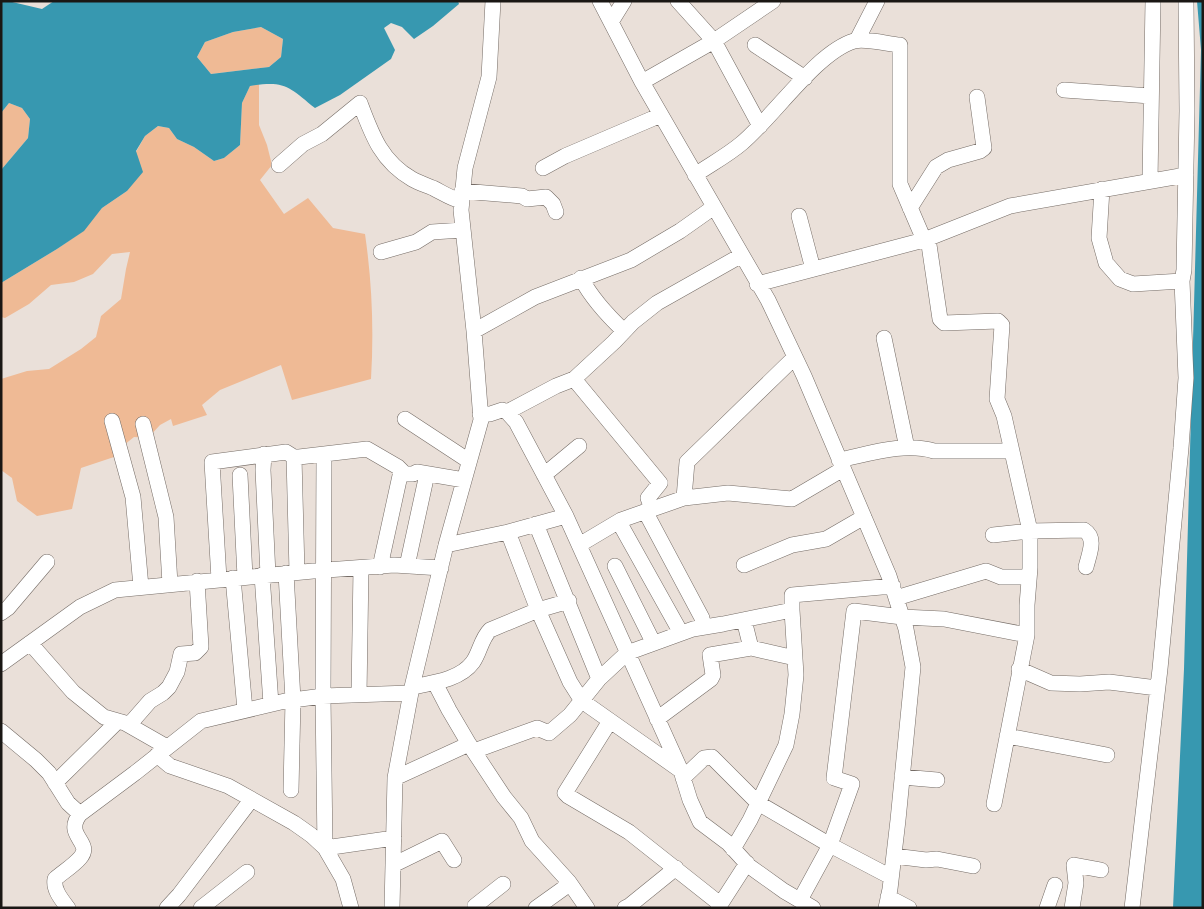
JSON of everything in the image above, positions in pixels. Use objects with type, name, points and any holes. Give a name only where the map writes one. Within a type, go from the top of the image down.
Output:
[{"type":"street","points":[[392,908],[395,778],[411,690],[446,545],[480,420],[474,331],[463,230],[462,196],[465,168],[489,77],[493,1]]},
{"type":"street","points":[[600,1],[642,82],[757,284],[768,300],[795,357],[894,592],[906,629],[913,667],[894,856],[887,902],[909,908]]},
{"type":"street","points":[[611,22],[624,1]]},
{"type":"street","points":[[642,82],[714,41],[773,1]]},
{"type":"street","points":[[857,40],[877,1]]},
{"type":"street","points":[[1150,181],[1153,1]]},
{"type":"street","points":[[1132,908],[1157,688],[1186,378],[1182,281],[1184,270],[1186,175],[1186,1]]},
{"type":"street","points":[[686,4],[714,41],[760,126]]},
{"type":"street","points":[[695,175],[742,143],[805,78],[842,46],[857,40],[900,45],[900,184],[926,239],[940,319],[944,323],[998,321],[1002,325],[997,399],[1004,416],[1030,531],[1026,635],[994,804]]},
{"type":"street","points":[[755,45],[805,78]]},
{"type":"street","points":[[1064,90],[1151,96]]},
{"type":"street","points":[[910,208],[936,167],[948,160],[980,151],[984,148],[977,97]]},
{"type":"street","points":[[279,165],[303,144],[322,134],[360,104],[373,139],[393,165],[413,179],[436,189],[445,196],[522,196],[527,199],[546,197],[553,204],[556,212]]},
{"type":"street","points":[[542,168],[565,156],[661,115]]},
{"type":"street","points":[[757,284],[926,239],[1010,206],[1186,175]]},
{"type":"street","points":[[1102,189],[1099,238],[1106,263],[1120,279],[1133,284],[1182,281]]},
{"type":"street","points":[[474,331],[535,296],[631,260],[680,231],[714,207]]},
{"type":"street","points":[[799,216],[813,269]]},
{"type":"street","points":[[381,252],[416,242],[432,232],[463,230]]},
{"type":"street","points":[[507,412],[556,386],[574,379],[633,322],[657,303],[742,255]]},
{"type":"street","points":[[581,278],[588,292],[624,331]]},
{"type":"street","points":[[884,338],[907,448]]},
{"type":"street","points":[[684,498],[687,462],[795,357]]},
{"type":"street","points":[[574,379],[660,482],[648,498],[649,510],[702,618],[703,627]]},
{"type":"street","points":[[480,414],[490,414],[502,410],[507,412],[516,422],[566,516],[682,774],[690,800],[700,822],[734,849],[747,864],[784,891],[807,904],[852,784],[834,778],[854,611],[902,617],[944,619],[1026,635]]},
{"type":"street","points":[[405,419],[469,461]]},
{"type":"street","points":[[112,421],[133,497],[140,587]]},
{"type":"street","points":[[143,424],[166,517],[170,584]]},
{"type":"street","points":[[544,475],[578,446]]},
{"type":"street","points":[[245,710],[232,578],[212,462],[286,452],[294,457],[366,449],[398,467],[406,474],[417,472],[464,480]]},
{"type":"street","points":[[579,545],[619,522],[684,498],[728,493],[792,499],[841,464],[894,449],[1011,451]]},
{"type":"street","points":[[264,454],[265,575],[271,704]]},
{"type":"street","points":[[324,455],[323,696],[325,848]]},
{"type":"street","points":[[291,790],[294,457]]},
{"type":"street","points":[[380,567],[401,471]]},
{"type":"street","points":[[407,566],[427,474]]},
{"type":"street","points":[[232,578],[240,475]]},
{"type":"street","points":[[446,545],[508,532],[566,516]]},
{"type":"street","points":[[744,565],[792,546],[826,539],[864,517]]},
{"type":"street","points":[[619,522],[681,633]]},
{"type":"street","points":[[536,524],[599,679]]},
{"type":"street","points":[[993,535],[1030,531],[1084,530],[1089,534],[1092,541],[1086,567]]},
{"type":"street","points":[[508,532],[538,610],[570,682],[582,701],[682,774]]},
{"type":"street","points":[[1,613],[8,608],[47,562]]},
{"type":"street","points":[[1,664],[80,607],[115,590],[324,570],[407,566],[441,568]]},
{"type":"street","points":[[615,566],[653,642]]},
{"type":"street","points":[[359,695],[361,568]]},
{"type":"street","points":[[734,849],[786,745],[792,714],[796,675],[792,595],[894,592],[986,571],[1001,577],[1029,577]]},
{"type":"street","points":[[55,783],[123,723],[169,687],[177,672],[181,654],[195,653],[201,646],[198,582]]},
{"type":"street","points":[[605,603],[628,592]]},
{"type":"street","points":[[68,908],[58,895],[54,883],[55,879],[81,857],[84,850],[75,833],[73,826],[75,821],[80,814],[135,774],[201,721],[293,700],[411,690],[435,683],[462,672],[473,662],[485,635],[490,630],[538,610],[568,601]]},
{"type":"street","points":[[395,778],[472,747],[537,728],[549,733],[570,715],[599,679],[627,653],[653,642],[703,627],[792,610]]},
{"type":"street","points":[[744,620],[751,648]]},
{"type":"street","points":[[30,643],[73,692],[104,717],[123,723],[162,751],[170,766],[228,786],[294,823],[311,835],[325,848],[343,879],[351,908]]},
{"type":"street","points":[[657,719],[710,679],[713,675],[710,655],[751,648],[795,658]]},
{"type":"street","points":[[1019,669],[1051,683],[1109,682],[1157,688]]},
{"type":"street","points":[[435,683],[472,747],[504,797],[521,818],[532,842],[569,882],[587,908]]},
{"type":"street","points":[[610,721],[565,793],[573,800],[629,832],[676,868],[718,907],[747,864]]},
{"type":"street","points":[[1,732],[49,773],[68,803],[80,814]]},
{"type":"street","points":[[1008,736],[1106,755]]},
{"type":"street","points":[[682,774],[704,758],[712,757],[758,803],[830,845],[891,877]]},
{"type":"street","points":[[902,777],[937,780]]},
{"type":"street","points":[[167,908],[179,896],[252,800]]},
{"type":"street","points":[[325,848],[394,838]]},
{"type":"street","points":[[393,865],[442,842],[454,860]]},
{"type":"street","points":[[894,856],[926,860],[937,858],[973,866]]},
{"type":"street","points":[[1072,908],[1076,883],[1074,865],[1101,870]]},
{"type":"street","points":[[625,908],[676,868]]},
{"type":"street","points":[[201,908],[246,872]]},
{"type":"street","points":[[536,908],[564,888],[569,882]]},
{"type":"street","points":[[476,908],[503,884]]},
{"type":"street","points":[[1047,908],[1055,885]]},
{"type":"shaded area","points":[[261,27],[283,39],[281,57],[269,67],[211,74],[197,57],[205,42],[233,32]]},
{"type":"shaded area","points":[[259,84],[259,125],[272,165],[260,180],[284,214],[308,198],[333,228],[365,234],[372,306],[371,379],[292,400],[281,365],[220,390],[202,405],[207,415],[173,426],[171,419],[160,425],[148,438],[134,437],[124,445],[117,456],[81,468],[72,509],[37,516],[17,501],[12,478],[1,470],[1,379],[27,371],[49,369],[96,337],[101,316],[121,299],[130,252],[112,254],[93,274],[74,282],[51,285],[29,304],[5,318],[1,317],[1,283],[83,231],[102,208],[127,191],[136,152],[145,136],[158,126],[169,128],[177,139],[194,147],[214,161],[224,158],[240,145],[242,103],[250,86]]},
{"type":"shaded area","points":[[9,103],[22,108],[30,119],[28,138],[1,170],[1,113]]},
{"type":"water","points":[[1,1],[42,9],[54,1],[458,1],[459,4],[414,39],[402,27],[391,23],[384,28],[395,50],[391,59],[340,95],[315,108],[286,87],[271,84],[250,86],[242,103],[240,145],[224,158],[214,161],[194,147],[177,139],[169,128],[158,126],[145,136],[136,151],[143,172],[127,191],[102,208],[84,231],[1,283],[1,170],[28,138],[30,119],[22,108],[9,103],[1,113]],"holes":[[[261,27],[283,39],[281,57],[269,67],[211,74],[197,57],[205,42],[233,32]]]},
{"type":"water","points":[[1197,1],[1203,1],[1203,908],[1173,908],[1184,669],[1201,50]]}]
